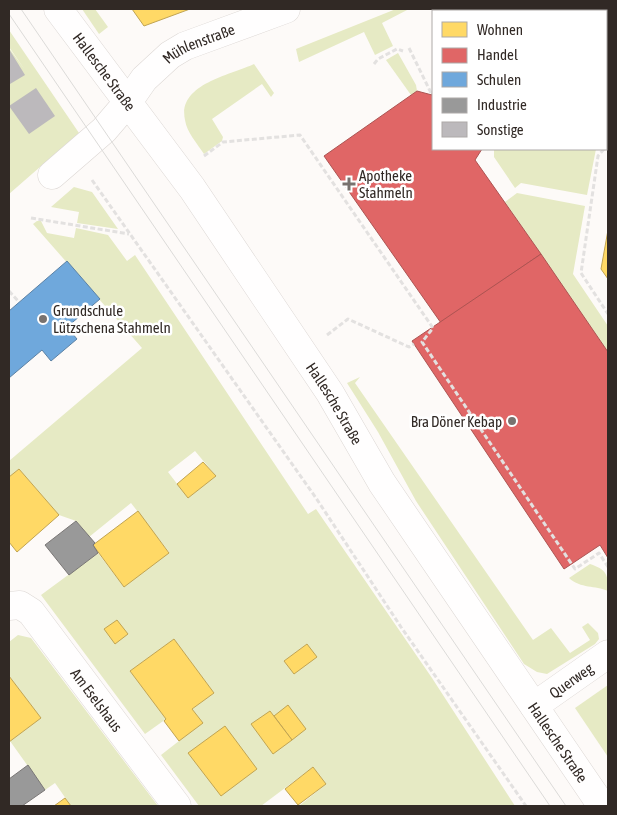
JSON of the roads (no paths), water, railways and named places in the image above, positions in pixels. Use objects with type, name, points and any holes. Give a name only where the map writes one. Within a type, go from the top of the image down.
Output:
[{"type":"street","name":"Hallesche Straße","points":[[58,9],[179,169],[330,392],[382,483],[602,806]]},
{"type":"street","name":"Mühlenstraße","points":[[52,175],[104,130],[128,102],[144,78],[170,55],[185,46],[286,9]]},
{"type":"street","name":"Am Eselshaus","points":[[9,606],[20,605],[31,612],[177,806]]},
{"type":"street","name":"Querweg","points":[[534,706],[608,654]]},
{"type":"tram line","points":[[21,9],[566,806]]},
{"type":"tram line","points":[[9,14],[550,806]]},
{"type":"place","name":"Apotheke Stahmeln","points":[[349,184]]},
{"type":"place","name":"Grundschule Lützschena Stahmeln","points":[[43,319]]},
{"type":"place","name":"Bra Döner Kebap","points":[[512,421]]}]
